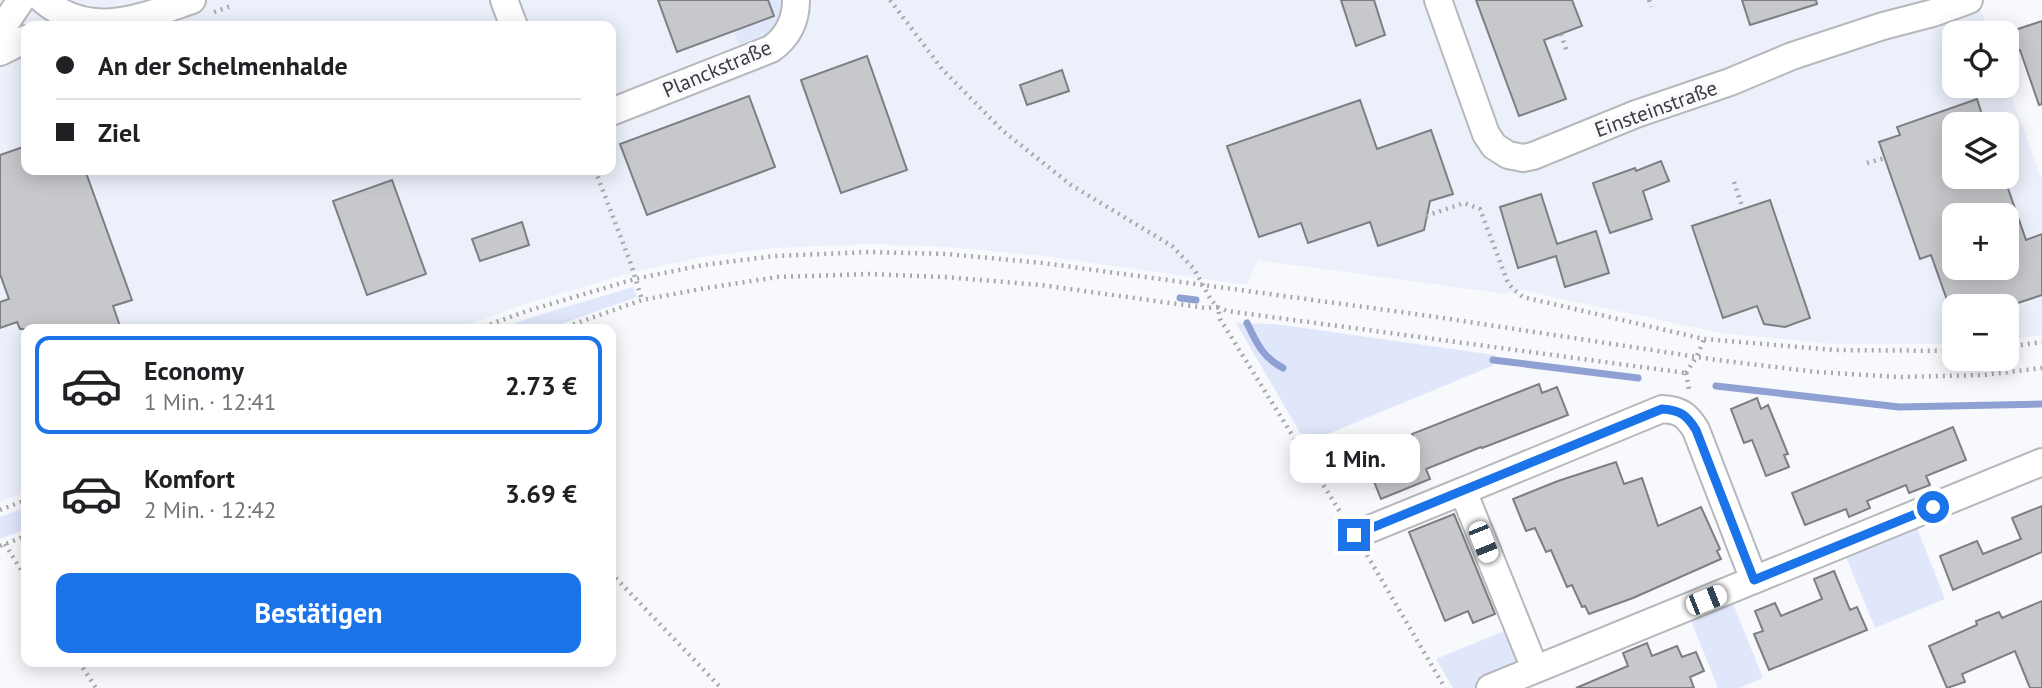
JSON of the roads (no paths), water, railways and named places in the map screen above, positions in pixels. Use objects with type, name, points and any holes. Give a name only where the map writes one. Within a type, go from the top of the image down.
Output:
[{"type":"street","points":[[0,31],[21,0]]},
{"type":"street","points":[[118,21],[149,15],[192,0]]},
{"type":"street","points":[[504,0],[512,21]]},
{"type":"street","name":"Planckstraße","points":[[616,110],[771,49],[779,44],[790,28],[796,0]]},
{"type":"street","name":"Einsteinstraße","points":[[1438,0],[1486,134],[1500,152],[1523,158],[1551,150],[1636,114],[1730,82],[1818,47],[1969,0]]},
{"type":"street","points":[[45,11],[88,21]]},
{"type":"street","points":[[0,52],[21,41]]},
{"type":"street","points":[[1354,535],[1662,409],[1678,410],[1688,417],[1696,430],[1754,580]]},
{"type":"street","points":[[1490,688],[2042,463]]},
{"type":"street","points":[[1463,491],[1535,670]]},
{"type":"waterway","points":[[1180,298],[1196,300]]},
{"type":"waterway","points":[[1247,323],[1265,354],[1283,368]]},
{"type":"waterway","points":[[1493,360],[1638,378]]},
{"type":"waterway","points":[[1716,386],[1899,407],[2042,404]]}]
